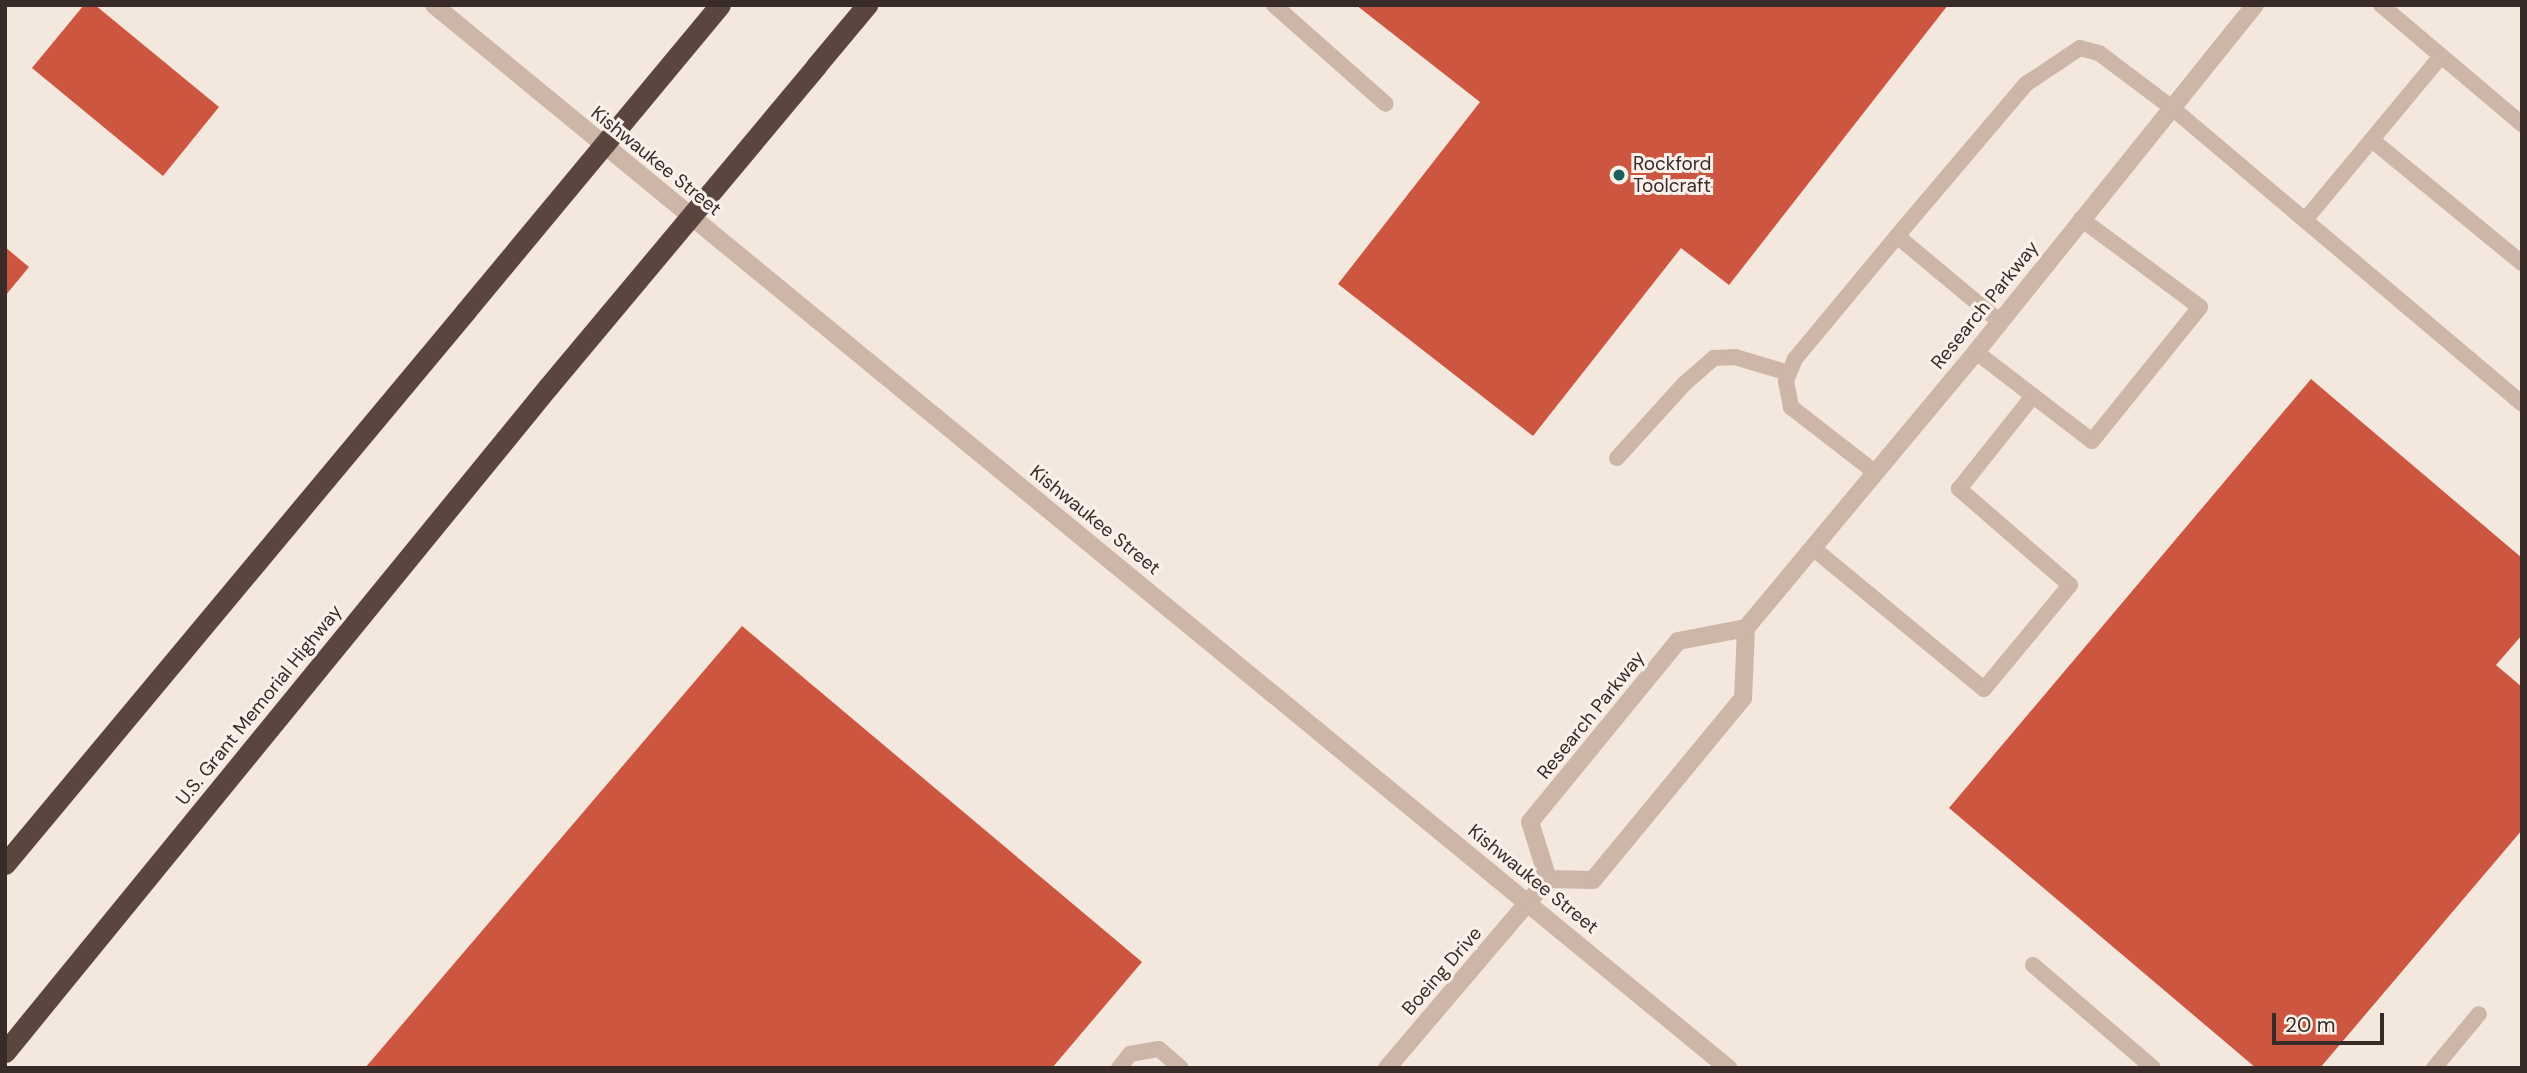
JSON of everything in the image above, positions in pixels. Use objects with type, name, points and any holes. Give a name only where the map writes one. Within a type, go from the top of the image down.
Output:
[{"type":"highway","points":[[5,864],[720,5]]},
{"type":"highway","name":"U.S. Grant Memorial Highway","points":[[5,1052],[548,387],[867,5]]},
{"type":"street","name":"Kishwaukee Street","points":[[434,5],[1728,1068]]},
{"type":"street","name":"Research Parkway","points":[[1548,879],[1530,822],[1678,641],[1746,628],[1976,352],[2255,5]]},
{"type":"street","points":[[1528,902],[1548,879],[1593,880],[1743,698],[1746,628]]},
{"type":"street","name":"Boeing Drive","points":[[1390,1066],[1528,902]]},
{"type":"lane","points":[[1275,5],[1386,103]]},
{"type":"lane","points":[[2381,5],[2522,124]]},
{"type":"lane","points":[[1875,473],[1791,407],[1786,382],[1795,359],[2026,84],[2080,48],[2099,53],[2171,107],[2522,404]]},
{"type":"lane","points":[[2305,220],[2441,56]]},
{"type":"lane","points":[[2372,140],[2522,263]]},
{"type":"lane","points":[[1976,352],[2092,441],[2200,307],[2081,219]]},
{"type":"lane","points":[[1897,236],[1999,321]]},
{"type":"lane","points":[[1617,458],[1676,392],[1714,358],[1735,357],[1789,373]]},
{"type":"lane","points":[[1814,549],[1984,689],[2070,584],[1959,489],[2033,396]]},
{"type":"lane","points":[[2033,965],[2153,1068]]},
{"type":"lane","points":[[2434,1068],[2479,1014]]},
{"type":"lane","points":[[1119,1068],[1130,1054],[1158,1049],[1181,1068]]},
{"type":"building","points":[[84,5],[95,5],[219,107],[163,176],[32,68]]},
{"type":"building","name":"Rockford Toolcraft","points":[[1356,5],[1948,5],[1729,285],[1681,248],[1533,436],[1338,284],[1480,102]]},
{"type":"building","points":[[5,247],[29,267],[5,296]]},
{"type":"building","points":[[2311,379],[2522,558],[2522,635],[2496,665],[2522,687],[2522,830],[2320,1068],[2256,1068],[1949,808]]},
{"type":"building","points":[[742,626],[1142,962],[1052,1068],[365,1068]]},
{"type":"place","name":"Rockford Toolcraft","points":[[1619,175]]}]
